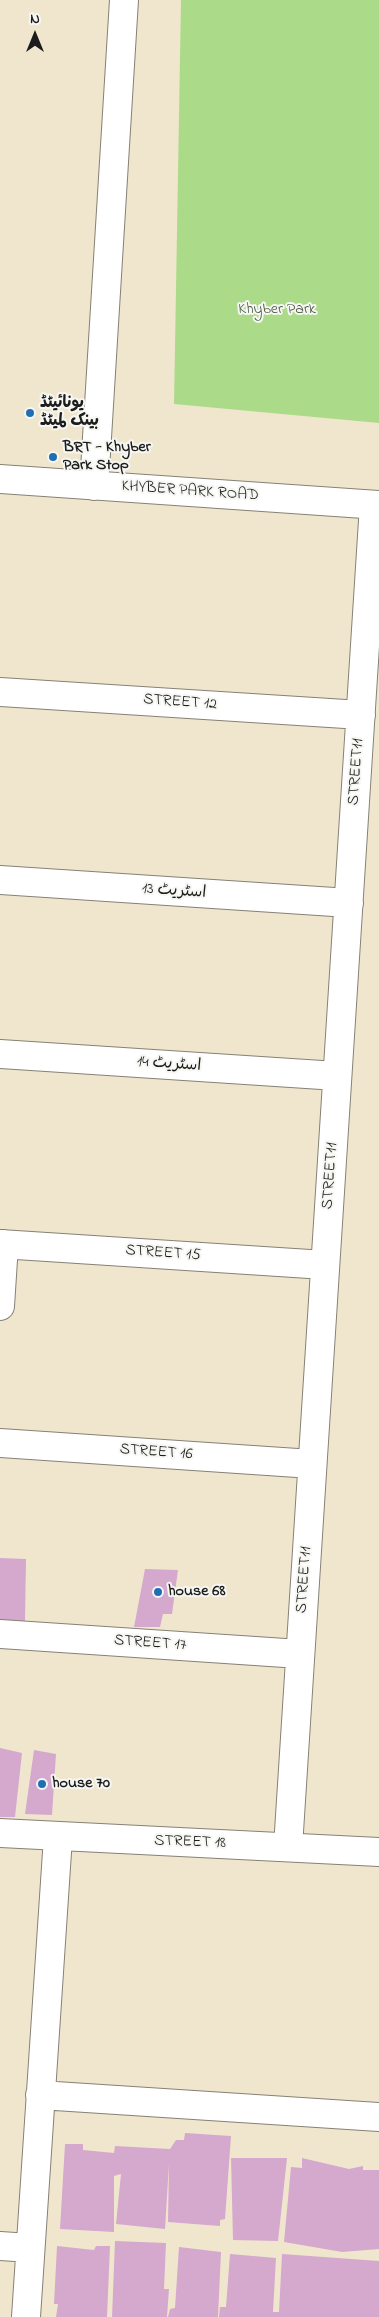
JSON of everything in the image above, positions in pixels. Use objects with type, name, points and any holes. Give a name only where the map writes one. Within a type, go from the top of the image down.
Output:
[{"type":"street","points":[[94,486],[124,0]]},
{"type":"street","name":"KHYBER PARK ROAD","points":[[0,479],[377,505]]},
{"type":"street","name":"STREET11","points":[[288,1847],[337,1076],[377,505]]},
{"type":"street","name":"STREET 12","points":[[0,692],[361,715]]},
{"type":"street","name":"اسٹریٹ 13","points":[[0,880],[349,903]]},
{"type":"street","name":"اسٹریٹ 14","points":[[0,1054],[337,1076]]},
{"type":"street","points":[[0,1306],[2,1244]]},
{"type":"street","name":"STREET 15","points":[[2,1244],[325,1265]]},
{"type":"street","name":"STREET 16","points":[[0,1443],[312,1464]]},
{"type":"street","name":"STREET 17","points":[[0,1634],[300,1654]]},
{"type":"street","name":"STREET 18","points":[[0,1834],[379,1852]]},
{"type":"street","points":[[26,2317],[58,1837]]},
{"type":"street","points":[[40,2096],[379,2117]]},
{"type":"street","points":[[0,2246],[30,2248]]},
{"type":"green space","name":"Khyber Park","points":[[181,0],[379,0],[379,423],[174,404]]},
{"type":"building","points":[[0,1558],[26,1559],[25,1621],[0,1620]]},
{"type":"building","name":"house 68","points":[[145,1569],[178,1570],[172,1614],[163,1614],[160,1627],[134,1627]]},
{"type":"building","points":[[0,1748],[22,1753],[15,1817],[0,1817]]},
{"type":"building","name":"house 70","points":[[34,1750],[56,1754],[52,1815],[25,1814]]},
{"type":"building","points":[[185,2133],[231,2136],[225,2219],[220,2220],[220,2226],[168,2222],[169,2164],[165,2229],[116,2224],[121,2174],[114,2176],[114,2232],[60,2229],[65,2144],[83,2144],[83,2150],[114,2153],[115,2146],[170,2149],[176,2140],[184,2140]]},
{"type":"building","points":[[231,2158],[287,2158],[278,2241],[233,2240]]},
{"type":"building","points":[[302,2158],[349,2169],[363,2166],[363,2170],[379,2170],[379,2249],[342,2252],[284,2242],[291,2167],[302,2168]]},
{"type":"building","points":[[115,2241],[166,2243],[164,2289],[169,2289],[167,2317],[112,2317]]},
{"type":"building","points":[[57,2246],[94,2250],[96,2246],[110,2246],[107,2317],[56,2317],[58,2304],[54,2304]]},
{"type":"building","points":[[179,2247],[221,2252],[218,2317],[168,2317],[170,2309],[175,2308]]},
{"type":"building","points":[[230,2254],[276,2258],[273,2312],[279,2312],[282,2254],[379,2261],[379,2317],[219,2317],[220,2307],[226,2307]]},
{"type":"place","name":"یونائیٹڈ بینک لمیٹڈ","points":[[30,413]]},
{"type":"place","name":"BRT - Khyber Park Stop","points":[[53,457]]},
{"type":"place","name":"house 68","points":[[158,1592]]},
{"type":"place","name":"house 70","points":[[42,1784]]}]
